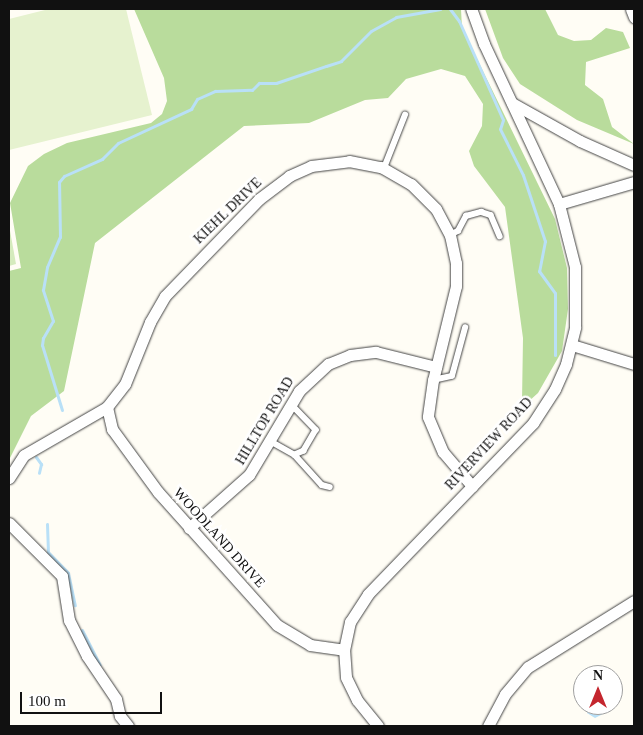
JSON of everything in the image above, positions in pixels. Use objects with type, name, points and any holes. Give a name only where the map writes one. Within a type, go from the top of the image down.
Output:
[{"type":"street","name":"RIVERVIEW ROAD","points":[[378,726],[350,688],[344,650],[350,622],[368,594],[472,486],[547,403],[572,345],[577,286],[572,250],[559,204],[471,9]]},
{"type":"street","points":[[631,9],[634,17]]},
{"type":"street","points":[[512,103],[575,138],[634,164]]},
{"type":"street","name":"KIEHL DRIVE","points":[[9,478],[24,455],[107,407],[125,384],[150,322],[165,296],[265,194],[289,176],[324,163],[349,161],[384,168],[426,197],[450,235],[456,262],[456,286],[428,403],[430,427],[443,452],[472,486]]},
{"type":"street","points":[[559,204],[634,182]]},
{"type":"street","points":[[572,345],[634,364]]},
{"type":"street","name":"HILLTOP ROAD","points":[[189,528],[250,475],[290,404],[316,371],[350,354],[376,352],[436,367]]},
{"type":"street","name":"WOODLAND DRIVE","points":[[107,407],[107,418],[120,441],[189,528],[290,636],[319,648],[344,650]]},
{"type":"street","points":[[9,523],[62,576],[69,620],[87,656],[116,699],[120,716],[128,726]]},
{"type":"street","points":[[488,726],[505,694],[528,668],[634,601]]},
{"type":"lane","points":[[384,168],[405,115]]},
{"type":"lane","points":[[450,235],[458,231],[466,216],[480,212],[491,215],[500,236]]},
{"type":"lane","points":[[433,380],[452,376],[465,328]]},
{"type":"lane","points":[[290,404],[316,430],[304,450],[294,455]]},
{"type":"lane","points":[[270,441],[294,455],[322,485],[330,487]]},
{"type":"green space","points":[[49,9],[126,9],[152,115],[9,150],[9,19]]},
{"type":"green space","points":[[134,9],[461,9],[462,28],[555,219],[567,268],[568,309],[562,351],[538,393],[528,402],[522,401],[523,338],[505,207],[474,166],[469,151],[482,126],[483,104],[465,76],[441,69],[406,79],[388,98],[365,100],[309,123],[244,126],[95,243],[64,391],[31,416],[9,460],[9,271],[21,268],[10,203],[28,166],[44,154],[67,143],[151,123],[162,114],[167,101],[164,78]]},
{"type":"green space","points":[[485,9],[545,9],[558,35],[574,41],[591,40],[606,28],[623,32],[630,48],[586,62],[585,85],[603,99],[612,127],[634,144],[577,120],[520,84],[503,58]]},
{"type":"green space","points":[[9,225],[16,264],[9,266]]},
{"type":"water","points":[[590,715],[601,715],[595,718]]},
{"type":"waterway","points":[[62,410],[42,345],[43,338],[53,321],[43,290],[47,267],[60,237],[59,182],[64,176],[102,159],[118,143],[191,109],[197,99],[215,91],[252,90],[259,83],[276,83],[341,61],[371,31],[396,17],[440,9]]},
{"type":"waterway","points":[[450,9],[459,21],[503,120],[500,129],[523,175],[545,241],[539,271],[555,293],[555,355]]},
{"type":"waterway","points":[[36,457],[41,464],[39,473]]},
{"type":"waterway","points":[[47,524],[48,552],[68,573],[75,605]]},
{"type":"waterway","points":[[82,630],[100,665]]}]
